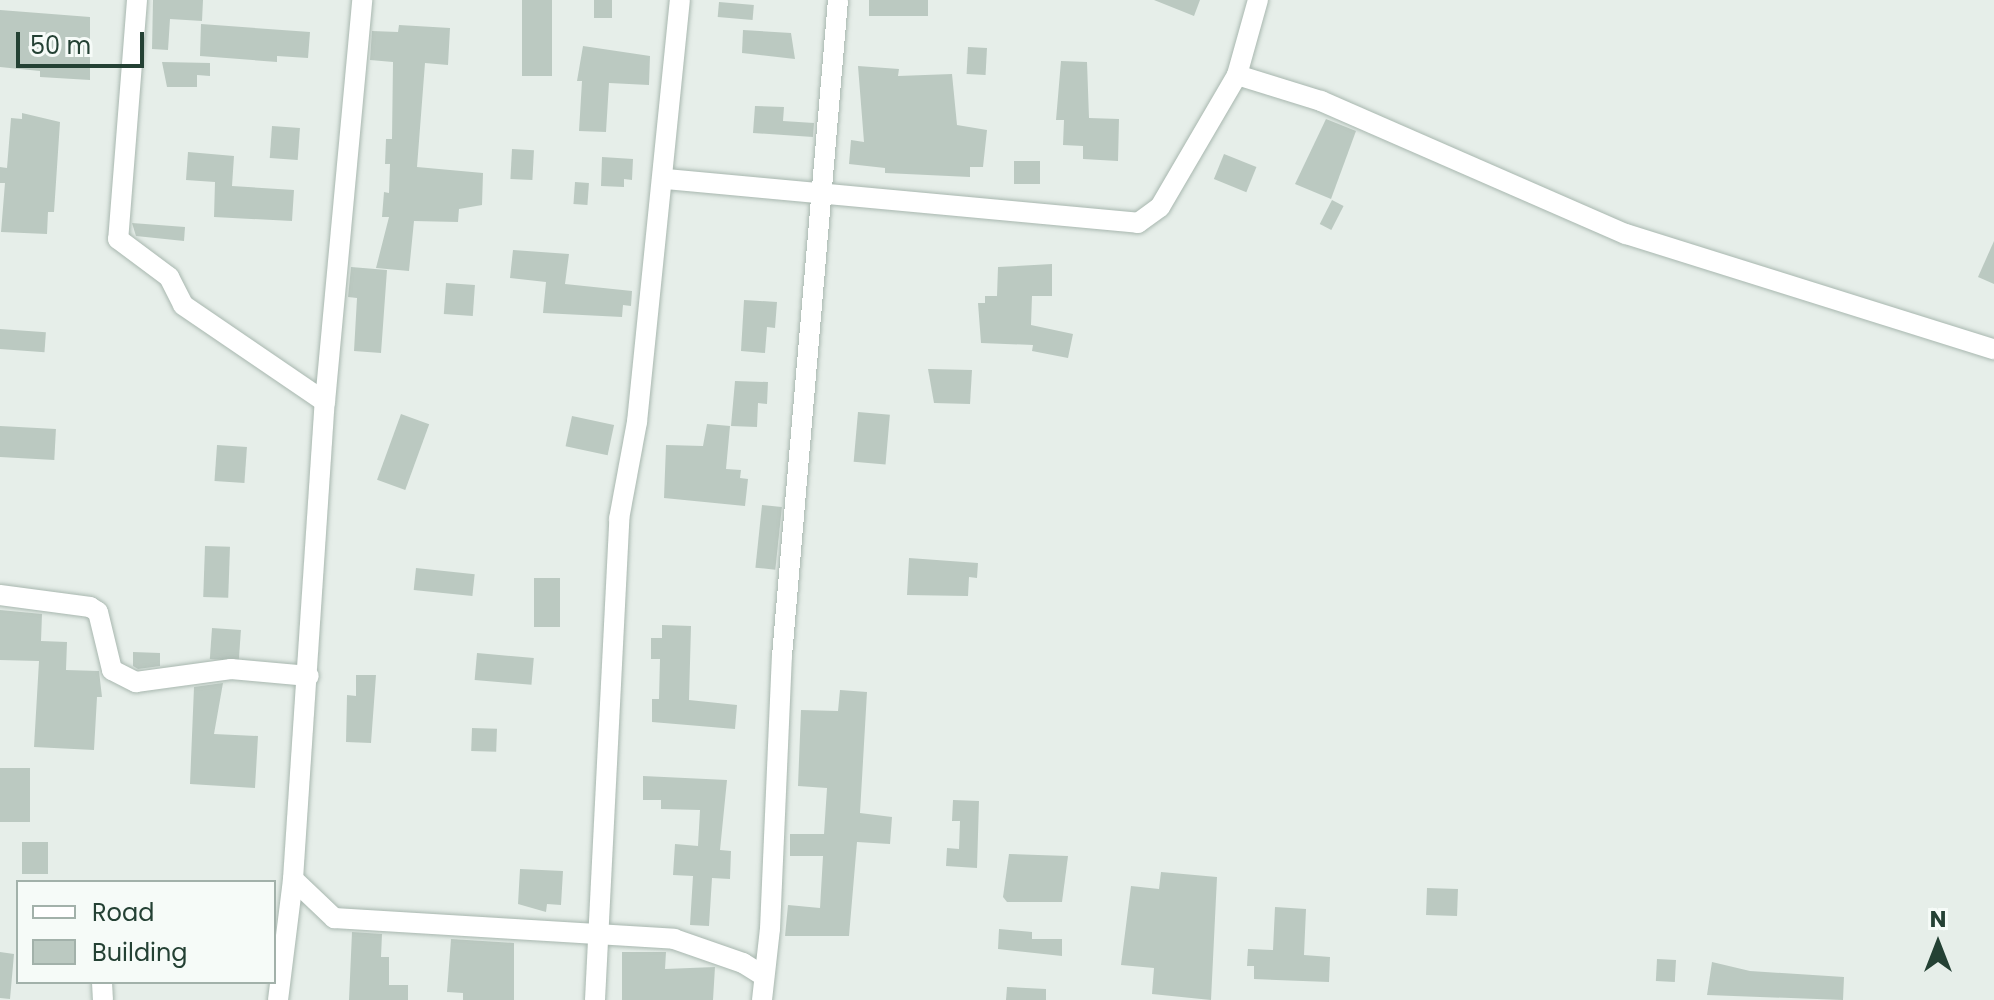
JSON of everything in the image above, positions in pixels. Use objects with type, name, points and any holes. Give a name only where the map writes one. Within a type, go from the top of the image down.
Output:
[{"type":"street","points":[[137,0],[118,239],[169,277],[183,305],[325,402]]},
{"type":"street","points":[[278,1000],[293,879],[325,402],[362,0]]},
{"type":"street","points":[[595,1000],[601,934],[619,519],[637,422],[666,179],[680,0]]},
{"type":"street","points":[[762,1000],[782,656],[838,0]]},
{"type":"street","points":[[666,179],[1138,223],[1160,207],[1237,75],[1258,0]]},
{"type":"street","points":[[1237,75],[1321,101],[1626,234],[1994,349]]},
{"type":"street","points":[[0,595],[77,604],[98,612],[112,670],[136,682],[217,669],[309,676]]},
{"type":"street","points":[[293,879],[334,918],[674,939],[743,963],[764,976]]},
{"type":"building","points":[[153,0],[203,0],[202,21],[170,19],[168,50],[152,49]]},
{"type":"building","points":[[522,0],[552,0],[552,76],[522,76]]},
{"type":"building","points":[[594,0],[612,0],[612,18],[594,18]]},
{"type":"building","points":[[869,0],[928,0],[928,16],[869,16]]},
{"type":"building","points":[[1154,0],[1200,0],[1194,16]]},
{"type":"building","points":[[719,2],[754,5],[753,20],[718,17]]},
{"type":"building","points":[[0,10],[90,17],[90,80],[40,77],[40,71],[0,67]]},
{"type":"building","points":[[201,24],[310,32],[308,58],[277,56],[277,62],[200,56]]},
{"type":"building","points":[[399,25],[450,28],[448,65],[425,63],[417,167],[483,173],[482,205],[459,209],[458,222],[414,221],[409,271],[376,268],[389,217],[382,217],[384,192],[389,193],[390,164],[385,164],[386,139],[392,139],[393,62],[370,60],[372,31],[398,32]]},
{"type":"building","points":[[743,30],[791,33],[795,59],[742,53]]},
{"type":"building","points":[[583,46],[650,56],[649,85],[609,83],[606,132],[579,131],[582,81],[577,81]]},
{"type":"building","points":[[968,47],[987,48],[986,75],[967,74]]},
{"type":"building","points":[[1061,61],[1087,62],[1089,118],[1119,119],[1118,161],[1083,159],[1083,146],[1063,145],[1064,120],[1056,120]]},
{"type":"building","points":[[162,62],[210,63],[210,76],[197,75],[197,87],[167,87]]},
{"type":"building","points":[[858,66],[899,69],[898,76],[952,74],[957,125],[987,130],[983,167],[970,167],[970,177],[885,173],[885,168],[849,164],[851,140],[864,142]]},
{"type":"building","points":[[755,106],[784,107],[783,121],[814,123],[813,137],[753,133]]},
{"type":"building","points":[[22,113],[60,122],[54,212],[48,212],[47,234],[1,232],[5,183],[0,183],[0,167],[7,168],[11,118],[22,119]]},
{"type":"building","points":[[1326,119],[1356,131],[1331,199],[1295,184]]},
{"type":"building","points":[[272,126],[300,128],[298,160],[270,158]]},
{"type":"building","points":[[512,149],[534,150],[532,180],[510,179]]},
{"type":"building","points":[[188,152],[234,156],[232,186],[294,190],[292,221],[214,217],[215,182],[186,180]]},
{"type":"building","points":[[1224,154],[1256,167],[1246,192],[1214,179]]},
{"type":"building","points":[[602,157],[633,159],[632,180],[624,179],[624,187],[601,186]]},
{"type":"building","points":[[1014,161],[1040,161],[1040,184],[1014,184]]},
{"type":"building","points":[[575,182],[589,183],[587,205],[573,204]]},
{"type":"building","points":[[1332,200],[1344,206],[1331,230],[1320,224]]},
{"type":"building","points":[[132,223],[185,227],[184,241],[136,236]]},
{"type":"building","points":[[1994,241],[1994,284],[1978,277]]},
{"type":"building","points":[[513,250],[569,254],[565,284],[632,291],[631,306],[623,305],[622,317],[543,313],[546,282],[510,278]]},
{"type":"building","points":[[1052,264],[1052,296],[1032,296],[1031,325],[1073,334],[1068,358],[1032,351],[1033,345],[981,343],[978,303],[985,303],[985,296],[997,296],[998,267]]},
{"type":"building","points":[[351,267],[387,270],[381,353],[354,351],[357,298],[348,297]]},
{"type":"building","points":[[446,283],[475,285],[473,316],[444,314]]},
{"type":"building","points":[[744,300],[777,302],[775,328],[767,327],[765,353],[741,351]]},
{"type":"building","points":[[0,329],[46,332],[44,352],[0,349]]},
{"type":"building","points":[[928,369],[972,370],[970,404],[934,403]]},
{"type":"building","points":[[735,381],[768,382],[767,404],[758,403],[757,427],[731,426]]},
{"type":"building","points":[[858,412],[890,415],[886,465],[854,462]]},
{"type":"building","points":[[401,414],[429,424],[405,490],[377,480]]},
{"type":"building","points":[[572,416],[614,425],[608,455],[566,446]]},
{"type":"building","points":[[707,424],[730,426],[726,469],[741,470],[740,478],[748,479],[745,506],[664,498],[666,445],[703,446]]},
{"type":"building","points":[[0,426],[56,429],[54,460],[0,457]]},
{"type":"building","points":[[217,445],[247,447],[244,483],[214,481]]},
{"type":"building","points":[[762,505],[782,507],[775,570],[755,568]]},
{"type":"building","points":[[205,546],[230,547],[228,598],[203,597]]},
{"type":"building","points":[[909,558],[978,563],[977,578],[969,577],[968,596],[907,595]]},
{"type":"building","points":[[416,568],[475,574],[472,596],[414,590]]},
{"type":"building","points":[[534,578],[560,578],[560,627],[534,627]]},
{"type":"building","points":[[0,610],[42,614],[41,641],[67,642],[66,670],[99,671],[102,697],[97,697],[94,750],[34,747],[39,661],[0,660]]},
{"type":"building","points":[[662,625],[691,626],[689,700],[737,705],[735,729],[652,722],[652,699],[659,699],[660,659],[651,659],[651,638],[662,638]]},
{"type":"building","points":[[212,628],[241,630],[239,661],[210,659]]},
{"type":"building","points":[[133,652],[160,653],[160,666],[138,669],[133,666]]},
{"type":"building","points":[[477,653],[534,658],[531,685],[475,680]]},
{"type":"building","points":[[356,675],[376,675],[371,743],[346,742],[347,695],[356,696]]},
{"type":"building","points":[[223,683],[214,734],[258,736],[255,788],[190,784],[194,687]]},
{"type":"building","points":[[840,690],[867,692],[860,813],[892,817],[890,844],[857,842],[849,936],[785,936],[788,905],[820,908],[823,856],[790,856],[790,834],[824,834],[827,788],[798,786],[801,710],[838,711]]},
{"type":"building","points":[[472,728],[497,729],[496,752],[471,751]]},
{"type":"building","points":[[0,768],[30,768],[30,822],[0,822]]},
{"type":"building","points":[[643,776],[727,780],[720,850],[731,851],[730,879],[712,878],[709,926],[690,925],[693,876],[673,875],[675,844],[698,846],[700,810],[661,809],[661,800],[643,800]]},
{"type":"building","points":[[953,800],[979,801],[977,868],[946,866],[947,848],[959,849],[960,821],[952,821]]},
{"type":"building","points":[[22,842],[48,842],[48,874],[22,874]]},
{"type":"building","points":[[1009,854],[1068,856],[1062,902],[1007,902],[1003,897]]},
{"type":"building","points":[[520,869],[563,871],[561,905],[547,904],[546,912],[518,904]]},
{"type":"building","points":[[1161,872],[1217,877],[1211,1000],[1152,994],[1154,968],[1121,965],[1131,886],[1159,889]]},
{"type":"building","points":[[1427,888],[1458,889],[1457,916],[1426,915]]},
{"type":"building","points":[[1275,907],[1306,909],[1304,955],[1330,957],[1329,982],[1254,979],[1254,966],[1247,966],[1248,949],[1273,950]]},
{"type":"building","points":[[999,929],[1032,932],[1032,939],[1062,939],[1062,956],[998,949]]},
{"type":"building","points":[[352,932],[382,934],[381,957],[389,957],[389,985],[408,985],[408,1000],[349,1000]]},
{"type":"building","points":[[451,939],[514,943],[514,1000],[463,1000],[463,993],[447,992]]},
{"type":"building","points":[[0,952],[14,954],[10,999],[0,998]]},
{"type":"building","points":[[622,952],[666,952],[665,969],[715,967],[713,1000],[622,1000]]},
{"type":"building","points":[[1657,959],[1676,960],[1675,982],[1656,981]]},
{"type":"building","points":[[1712,962],[1750,971],[1844,977],[1843,1000],[1707,995]]},
{"type":"building","points":[[1007,987],[1046,989],[1046,1000],[1006,1000]]}]
